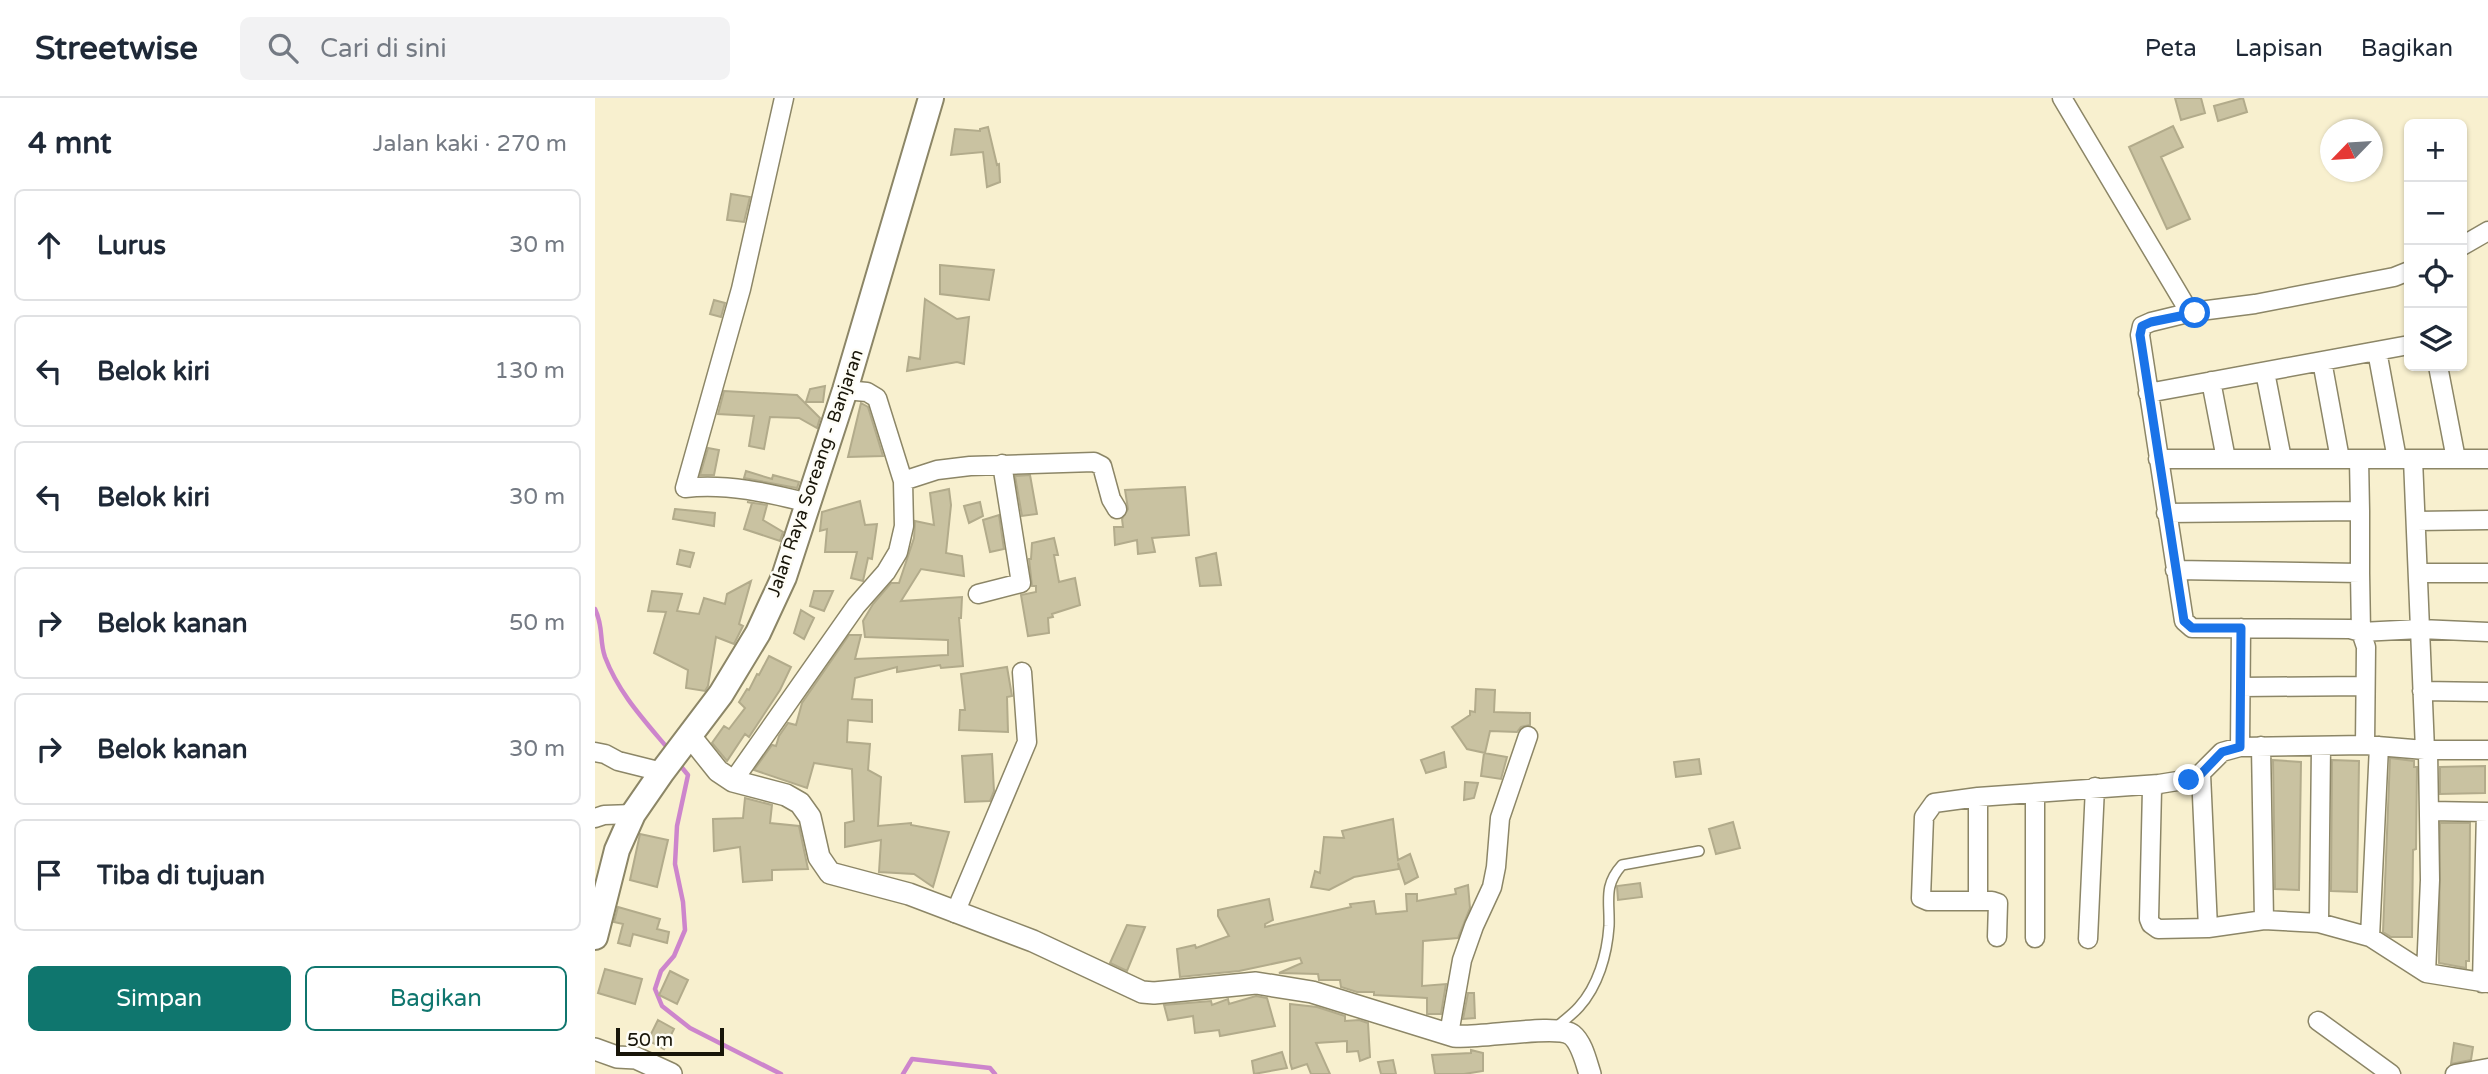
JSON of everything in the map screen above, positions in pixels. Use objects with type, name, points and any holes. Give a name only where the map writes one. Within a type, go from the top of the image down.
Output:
[{"type":"main road","name":"Jalan Raya Soreang - Banjaran","points":[[595,936],[617,850],[633,814],[663,769],[721,694],[758,633],[784,577],[845,390],[931,98]]},
{"type":"street","points":[[785,98],[741,289],[685,488],[738,489],[809,503]]},
{"type":"street","points":[[2062,98],[2190,310]]},
{"type":"street","points":[[2404,273],[2255,304],[2190,310],[2142,326],[2140,335],[2148,393],[2184,621],[2192,628],[2488,632]]},
{"type":"street","points":[[2148,393],[2404,346]]},
{"type":"street","points":[[2377,351],[2405,459],[2416,521],[2422,691],[2430,811],[2430,880],[2425,972]]},
{"type":"street","points":[[2322,361],[2340,459]]},
{"type":"street","points":[[2439,371],[2456,459]]},
{"type":"street","points":[[2265,372],[2282,459]]},
{"type":"street","points":[[2211,381],[2226,459]]},
{"type":"street","points":[[733,781],[856,606],[886,572],[898,552],[904,526],[903,481],[877,398],[867,392],[845,390]]},
{"type":"street","points":[[2158,459],[2488,459]]},
{"type":"street","points":[[2359,459],[2361,632],[2366,647],[2365,686],[2372,746],[2370,937]]},
{"type":"street","points":[[903,481],[937,470],[1080,460],[1099,463],[1104,471],[1111,499],[1118,509]]},
{"type":"street","points":[[978,594],[1021,583],[1002,464]]},
{"type":"street","points":[[2166,513],[2360,510]]},
{"type":"street","points":[[2416,521],[2488,520]]},
{"type":"street","points":[[2175,570],[2360,573]]},
{"type":"street","points":[[2418,573],[2488,572]]},
{"type":"street","points":[[2240,747],[2241,628]]},
{"type":"street","points":[[955,912],[1027,742],[1022,673]]},
{"type":"street","points":[[2241,687],[2365,686]]},
{"type":"street","points":[[2422,691],[2488,692]]},
{"type":"street","points":[[1449,1034],[1462,960],[1492,887],[1500,818],[1528,736]]},
{"type":"street","points":[[686,741],[718,771],[733,781],[786,796],[800,803],[810,817],[818,857],[830,873],[909,894],[1055,951],[1147,993],[1256,983],[1313,992],[1468,1038],[1552,1030],[1567,1032],[1574,1036],[1590,1074]]},
{"type":"street","points":[[2261,746],[2264,920]]},
{"type":"street","points":[[1997,937],[1998,903],[1928,901],[1921,898],[1924,817],[1934,803],[2189,780],[2201,774],[2222,752],[2240,747],[2372,746],[2426,750],[2488,750]]},
{"type":"street","points":[[2319,923],[2321,747]]},
{"type":"street","points":[[595,752],[618,761],[663,769]]},
{"type":"street","points":[[2201,774],[2208,928]]},
{"type":"street","points":[[2159,784],[2152,789],[2151,796],[2149,919],[2158,929],[2208,928],[2264,920],[2319,923],[2370,937],[2425,972],[2485,983],[2487,812],[2430,811]]},
{"type":"street","points":[[2088,939],[2095,788]]},
{"type":"street","points":[[2035,794],[2035,938]]},
{"type":"street","points":[[1978,797],[1978,901]]},
{"type":"street","points":[[595,818],[633,814]]},
{"type":"street","points":[[2318,1021],[2391,1074]]},
{"type":"street","points":[[595,1049],[617,1057],[636,1058],[671,1074]]},
{"type":"street","points":[[617,1057],[631,1074]]},
{"type":"street","points":[[2455,1074],[2488,1068]]},
{"type":"lane","points":[[1552,1030],[1579,1007],[1596,982],[1608,936],[1609,886],[1613,874],[1622,865],[1699,851]]},
{"type":"building","points":[[2175,98],[2201,98],[2205,113],[2181,120]]},
{"type":"building","points":[[2243,98],[2247,112],[2218,121],[2214,106]]},
{"type":"building","points":[[2173,126],[2183,147],[2161,157],[2190,219],[2167,229],[2129,147]]},
{"type":"building","points":[[988,127],[997,165],[999,164],[1000,182],[987,187],[983,152],[951,155],[955,129],[980,131]]},
{"type":"building","points":[[731,194],[750,197],[744,222],[727,220]]},
{"type":"building","points":[[940,265],[994,270],[989,300],[940,294]]},
{"type":"building","points":[[925,299],[957,319],[969,317],[964,364],[957,362],[907,371],[909,357],[920,359]]},
{"type":"building","points":[[714,300],[725,303],[721,317],[710,314]]},
{"type":"building","points":[[825,386],[823,402],[806,402],[810,389]]},
{"type":"building","points":[[724,391],[797,395],[820,418],[817,428],[799,418],[770,417],[764,449],[749,446],[754,416],[718,414]]},
{"type":"building","points":[[861,403],[868,407],[883,456],[848,457]]},
{"type":"building","points":[[708,448],[719,450],[714,475],[700,475]]},
{"type":"building","points":[[746,471],[772,479],[773,475],[799,482],[797,488],[744,478]]},
{"type":"building","points":[[1030,475],[1037,514],[1022,516],[1015,476]]},
{"type":"building","points":[[1185,487],[1189,535],[1152,538],[1155,552],[1138,554],[1137,540],[1115,545],[1114,527],[1123,527],[1122,519],[1128,509],[1125,490]]},
{"type":"building","points":[[949,489],[951,505],[946,553],[962,556],[964,576],[921,569],[901,601],[962,597],[959,618],[963,666],[941,668],[940,665],[897,672],[897,667],[855,678],[852,699],[872,700],[872,722],[848,720],[847,742],[870,744],[868,770],[881,777],[878,826],[911,823],[949,832],[933,887],[914,874],[879,872],[881,840],[845,847],[845,823],[854,821],[852,769],[814,763],[807,788],[754,770],[772,745],[776,746],[788,723],[796,725],[802,703],[849,635],[861,635],[855,659],[948,655],[948,640],[865,637],[863,621],[891,583],[899,583],[914,538],[915,521],[934,525],[930,493]]},
{"type":"building","points":[[860,501],[865,525],[877,524],[872,559],[868,558],[863,581],[851,578],[857,552],[825,552],[827,529],[820,531],[822,512]]},
{"type":"building","points":[[747,502],[767,505],[763,520],[783,532],[780,541],[744,529],[752,503]]},
{"type":"building","points":[[980,502],[983,516],[969,523],[964,506]]},
{"type":"building","points":[[675,509],[715,513],[714,526],[673,519]]},
{"type":"building","points":[[999,515],[1004,549],[990,552],[983,520]]},
{"type":"building","points":[[1054,538],[1059,582],[1075,578],[1080,605],[1052,614],[1053,617],[1048,618],[1049,633],[1028,636],[1021,595],[1036,592],[1036,586],[1032,586],[1029,559],[1032,543]]},
{"type":"building","points":[[680,550],[694,553],[690,567],[677,564]]},
{"type":"building","points":[[1216,553],[1221,585],[1200,586],[1196,558]]},
{"type":"building","points":[[751,581],[739,624],[743,626],[734,644],[716,637],[708,686],[705,691],[686,688],[688,670],[654,653],[666,612],[648,611],[652,591],[682,594],[677,611],[699,614],[704,598],[725,604],[727,594]]},
{"type":"building","points":[[814,591],[833,591],[824,611],[810,606]]},
{"type":"building","points":[[801,610],[814,618],[804,639],[794,633]]},
{"type":"building","points":[[769,656],[791,667],[780,690],[749,737],[745,734],[727,761],[712,743],[724,726],[729,729],[745,708],[739,702]]},
{"type":"building","points":[[1007,667],[1012,696],[1007,697],[1008,732],[959,730],[960,710],[965,710],[961,674]]},
{"type":"building","points":[[1476,689],[1495,690],[1494,712],[1530,713],[1530,725],[1521,727],[1517,732],[1490,731],[1485,753],[1467,749],[1452,727],[1470,715],[1470,711],[1475,712]]},
{"type":"building","points":[[1444,752],[1446,767],[1426,773],[1421,760]]},
{"type":"building","points":[[1484,753],[1507,757],[1501,779],[1481,776]]},
{"type":"building","points":[[992,754],[994,791],[990,801],[965,802],[962,756]]},
{"type":"building","points":[[2390,758],[2414,761],[2414,767],[2417,767],[2412,937],[2391,937],[2383,932]]},
{"type":"building","points":[[1699,759],[1701,774],[1676,777],[1674,762]]},
{"type":"building","points":[[2273,760],[2301,762],[2299,890],[2275,889]]},
{"type":"building","points":[[2332,760],[2359,761],[2357,892],[2331,891]]},
{"type":"building","points":[[2485,766],[2485,793],[2440,794],[2440,767]]},
{"type":"building","points":[[1465,782],[1478,783],[1474,798],[1464,800]]},
{"type":"building","points":[[745,798],[772,805],[770,823],[799,826],[808,869],[772,870],[772,880],[743,882],[740,847],[714,851],[713,819],[743,818]]},
{"type":"building","points":[[1393,819],[1398,860],[1410,854],[1418,877],[1405,884],[1398,863],[1399,869],[1354,877],[1329,890],[1311,887],[1315,871],[1320,873],[1324,837],[1344,838],[1342,831]]},
{"type":"building","points":[[1733,822],[1740,848],[1716,854],[1709,829]]},
{"type":"building","points":[[2440,823],[2470,823],[2469,961],[2466,961],[2466,968],[2439,963]]},
{"type":"building","points":[[640,834],[668,840],[657,887],[630,880]]},
{"type":"building","points":[[1640,883],[1642,897],[1618,900],[1617,886]]},
{"type":"building","points":[[1468,885],[1470,908],[1458,938],[1423,941],[1422,986],[1446,984],[1441,1014],[1427,1014],[1427,998],[1374,995],[1374,992],[1357,992],[1341,987],[1340,980],[1319,980],[1318,974],[1279,973],[1302,963],[1300,958],[1239,971],[1180,977],[1177,949],[1195,945],[1196,948],[1229,936],[1218,916],[1218,910],[1269,899],[1273,920],[1265,924],[1265,927],[1351,907],[1350,904],[1374,901],[1376,914],[1407,911],[1406,894],[1417,894],[1417,901],[1456,894],[1455,889]]},
{"type":"building","points":[[618,907],[660,919],[657,929],[669,932],[667,943],[633,934],[630,946],[618,943],[623,924],[614,922]]},
{"type":"building","points":[[1127,925],[1145,927],[1127,971],[1110,963]]},
{"type":"building","points":[[605,969],[642,979],[635,1004],[598,993]]},
{"type":"building","points":[[670,971],[688,980],[677,1004],[659,995]]},
{"type":"building","points":[[1468,993],[1474,993],[1475,1018],[1463,1019]]},
{"type":"building","points":[[1256,996],[1267,998],[1275,1026],[1220,1036],[1219,1030],[1195,1033],[1193,1016],[1168,1020],[1164,1005],[1211,1001],[1212,1005],[1228,999],[1229,1004]]},
{"type":"building","points":[[1290,1004],[1317,1007],[1345,1016],[1345,1021],[1359,1020],[1368,1023],[1370,1057],[1360,1061],[1358,1051],[1347,1052],[1347,1041],[1316,1043],[1330,1074],[1311,1074],[1307,1064],[1292,1069]]},
{"type":"building","points":[[658,1020],[674,1029],[664,1049],[648,1040]]},
{"type":"building","points":[[2454,1043],[2473,1047],[2471,1060],[2451,1064]]},
{"type":"building","points":[[1471,1050],[1483,1053],[1483,1071],[1435,1074],[1432,1055],[1471,1053]]},
{"type":"building","points":[[1282,1052],[1287,1068],[1254,1074],[1252,1061]]},
{"type":"building","points":[[1393,1060],[1396,1074],[1381,1074],[1378,1062]]},
{"type":"waterway","points":[[595,609],[600,622],[603,651],[611,670],[633,707],[670,751]]},
{"type":"waterway","points":[[679,764],[688,775],[677,826],[675,864],[683,902],[685,930],[674,956],[661,971],[655,989],[662,1006],[690,1028],[781,1074]]},
{"type":"waterway","points":[[903,1074],[912,1059],[990,1068],[995,1074]]},
{"type":"route","points":[[2189,780],[2201,774],[2222,752],[2240,747],[2241,628],[2192,628],[2184,621],[2140,331],[2142,326],[2151,322],[2195,313]]}]
